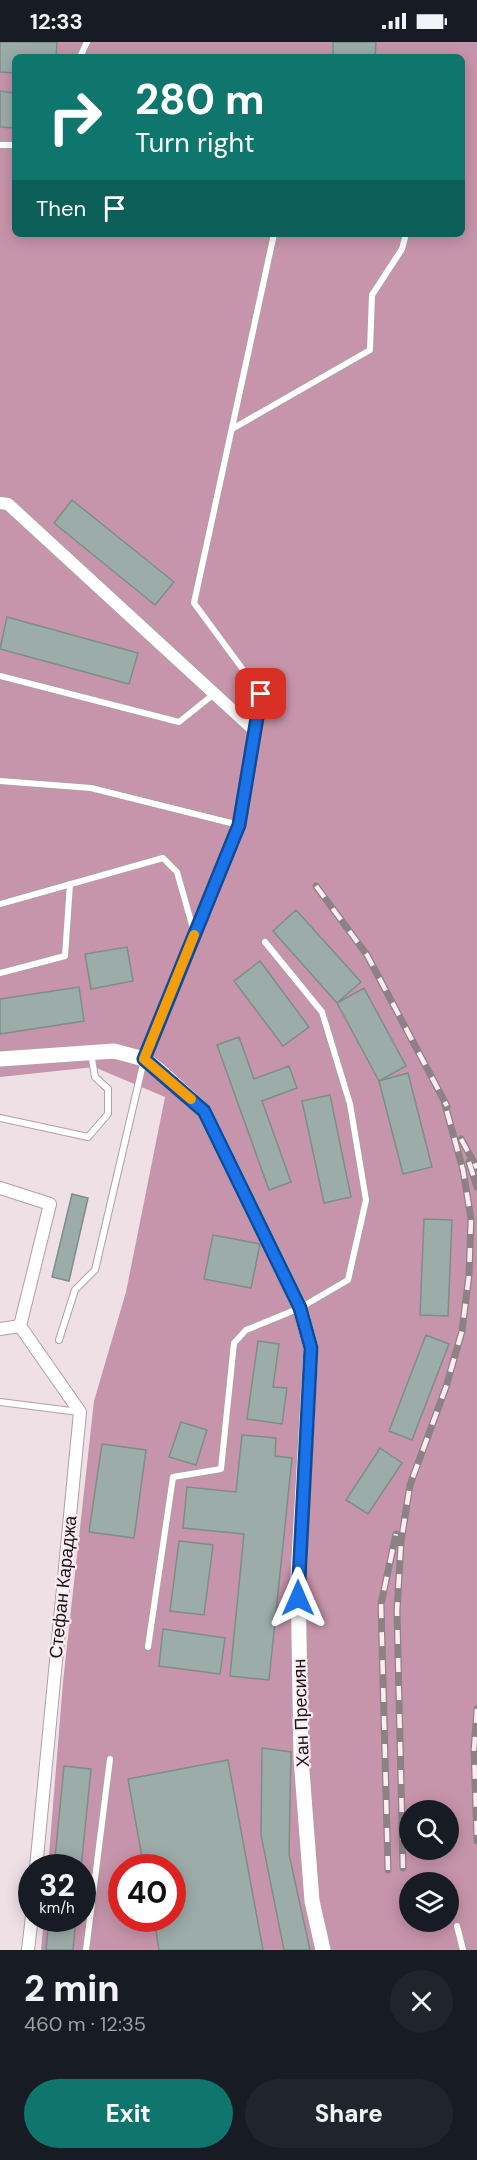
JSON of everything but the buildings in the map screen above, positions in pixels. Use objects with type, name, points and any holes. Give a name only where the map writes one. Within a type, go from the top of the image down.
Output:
[{"type":"street","points":[[3,502],[255,732],[239,825],[144,1059]]},
{"type":"street","name":"Хан Пресиян","points":[[0,1059],[114,1051],[144,1059],[204,1111],[300,1308],[311,1348],[298,1576],[302,1758],[312,1901],[323,1950]]},
{"type":"street","points":[[0,1188],[50,1204],[20,1326],[80,1412]]},
{"type":"street","points":[[0,1329],[20,1326]]},
{"type":"street","name":"Стефан Караджа","points":[[37,1854],[80,1412]]},
{"type":"street","points":[[28,1950],[30,1932]]},
{"type":"lane","points":[[255,732],[261,694],[194,603],[273,237]]},
{"type":"lane","points":[[232,429],[370,350],[372,295],[402,249],[405,237]]},
{"type":"lane","points":[[0,676],[179,722],[214,694]]},
{"type":"lane","points":[[0,781],[91,789],[239,825]]},
{"type":"lane","points":[[0,904],[163,858],[177,872],[195,934]]},
{"type":"lane","points":[[0,973],[65,956],[70,885]]},
{"type":"lane","points":[[148,1647],[173,1476],[221,1469],[234,1343],[246,1330],[300,1308],[348,1280],[366,1200],[350,1104],[322,1012],[265,942]]},
{"type":"lane","points":[[0,1119],[88,1137],[108,1114],[108,1089],[95,1077],[90,1052]]},
{"type":"lane","points":[[59,1340],[75,1290],[95,1270],[144,1059]]},
{"type":"lane","points":[[0,1402],[80,1412]]},
{"type":"lane","points":[[86,1950],[110,1759]]},
{"type":"lane","points":[[458,1932],[463,1950]]},
{"type":"shaded area","points":[[0,42],[477,42],[477,1950],[41,1950],[43,1932],[96,1932],[96,1854],[49,1854],[63,1682],[94,1401],[126,1292],[165,1097],[94,1067],[0,1077]]},
{"type":"railway","points":[[316,886],[367,955],[447,1106]]},
{"type":"railway","points":[[403,1868],[397,1611],[401,1542],[410,1485],[446,1387],[462,1331],[469,1275],[471,1219],[463,1170],[444,1101]]},
{"type":"railway","points":[[461,1139],[477,1168]]},
{"type":"railway","points":[[469,1162],[477,1187]]},
{"type":"railway","points":[[388,1870],[381,1604],[396,1534]]},
{"type":"railway","points":[[477,1709],[474,1750],[477,1841]]},
{"type":"slow traffic","points":[[191,1099],[144,1059],[194,935]]},
{"type":"route","points":[[261,694],[239,825],[144,1059],[204,1111],[300,1308],[311,1348],[298,1598]]}]
